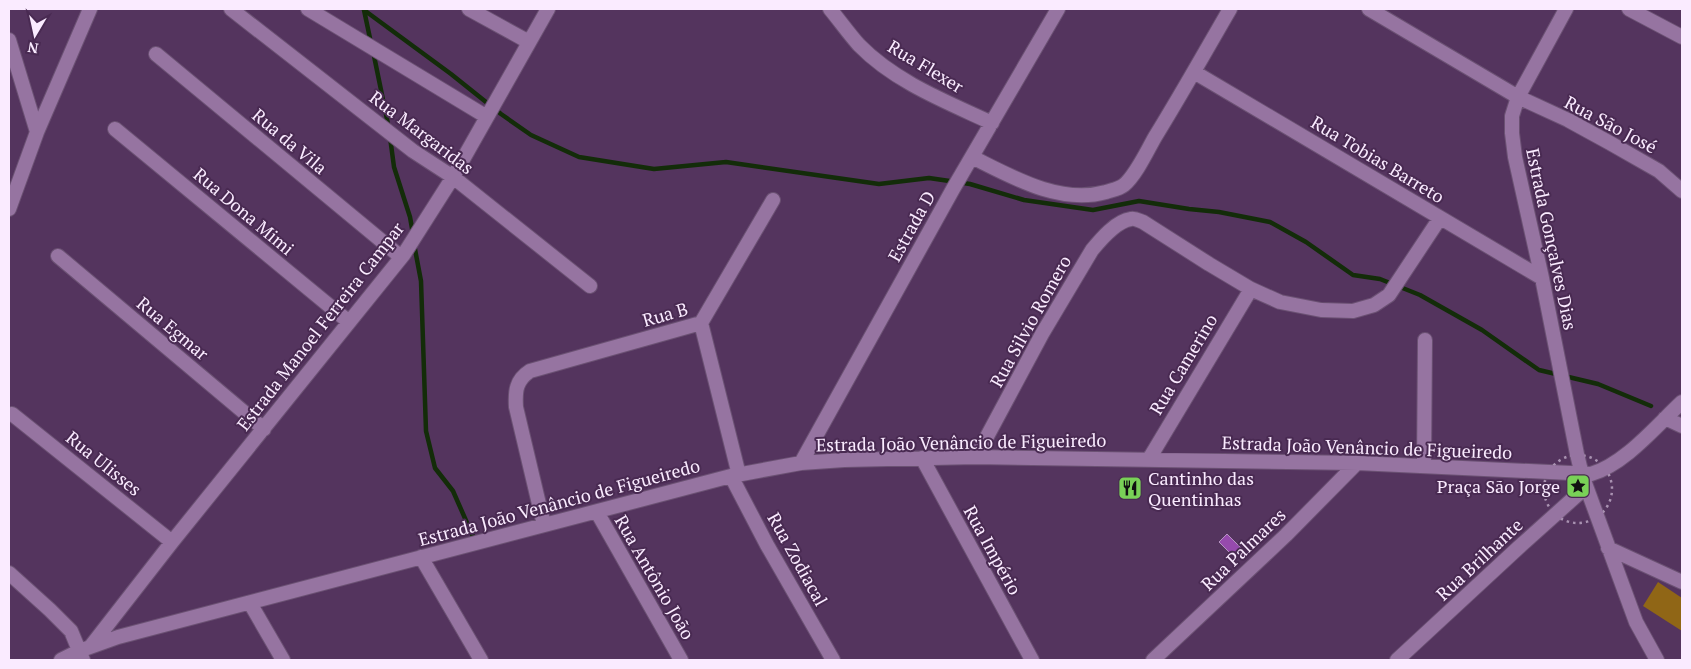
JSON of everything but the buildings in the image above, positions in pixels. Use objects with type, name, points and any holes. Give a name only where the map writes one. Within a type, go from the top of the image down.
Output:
[{"type":"street","points":[[9,209],[37,132],[90,9]]},
{"type":"street","name":"Rua Margaridas","points":[[231,9],[413,151],[453,177],[590,286]]},
{"type":"street","points":[[308,9],[487,117]]},
{"type":"street","points":[[469,9],[529,42]]},
{"type":"street","name":"Estrada Manoel Ferreira Campar","points":[[84,653],[418,233],[453,177],[548,9]]},
{"type":"street","name":"Rua Flexer","points":[[830,9],[860,46],[892,72],[933,95],[992,123]]},
{"type":"street","name":"Estrada D","points":[[802,463],[953,189],[1058,9]]},
{"type":"street","points":[[970,162],[1020,181],[1069,194],[1089,195],[1102,193],[1123,185],[1132,177],[1230,9]]},
{"type":"street","name":"Rua São José","points":[[1369,9],[1385,13],[1518,97],[1610,142],[1659,171],[1682,191]]},
{"type":"street","name":"Estrada Gonçalves Dias","points":[[1566,9],[1518,97],[1512,116],[1515,157],[1584,481],[1636,622],[1657,660]]},
{"type":"street","points":[[1629,9],[1682,37]]},
{"type":"street","points":[[9,40],[37,132]]},
{"type":"street","name":"Rua da Vila","points":[[156,54],[402,255]]},
{"type":"street","name":"Rua Tobias Barreto","points":[[1194,72],[1542,278]]},
{"type":"street","name":"Rua Dona Mimi","points":[[115,129],[349,322]]},
{"type":"street","name":"Rua B","points":[[544,525],[516,407],[518,382],[530,371],[701,323],[773,200]]},
{"type":"street","name":"Rua Silvio Romero","points":[[976,456],[1042,334],[1092,250],[1114,228],[1124,221],[1133,218],[1143,222],[1251,289]]},
{"type":"street","points":[[1251,289],[1280,302],[1321,310],[1352,311],[1364,309],[1374,305],[1388,295],[1412,263],[1440,218]]},
{"type":"street","name":"Rua Egmar","points":[[58,256],[264,429]]},
{"type":"street","name":"Rua Camerino","points":[[1149,459],[1251,289]]},
{"type":"street","name":"Rua Zodiacal","points":[[701,323],[735,475],[767,544],[833,660]]},
{"type":"street","points":[[1424,466],[1425,340]]},
{"type":"street","name":"Estrada João Venâncio de Figueiredo","points":[[61,660],[84,653],[118,637],[735,475],[802,463],[976,456],[1357,463],[1424,466],[1584,481],[1615,463],[1682,402]]},
{"type":"street","name":"Rua Ulisses","points":[[12,414],[172,542]]},
{"type":"street","points":[[1665,418],[1682,426]]},
{"type":"street","name":"Rua Império","points":[[922,458],[1032,660]]},
{"type":"street","name":"Rua Palmares","points":[[1153,660],[1286,535],[1357,463]]},
{"type":"street","name":"Rua Brilhante","points":[[1397,660],[1518,548],[1584,481]]},
{"type":"street","name":"Rua Antônio João","points":[[597,512],[681,660]]},
{"type":"street","points":[[1608,548],[1682,582]]},
{"type":"street","points":[[421,557],[481,660]]},
{"type":"street","points":[[9,573],[71,631],[84,653]]},
{"type":"street","points":[[250,602],[283,660]]},
{"type":"shaded area","points":[[1658,582],[1682,598],[1682,631],[1643,606]]},
{"type":"waterway","points":[[364,10],[531,135],[579,157],[654,169],[726,162],[879,184],[929,178],[970,184],[1024,200],[1093,210],[1139,201],[1219,212],[1270,222],[1306,242],[1353,275],[1380,279],[1420,295],[1482,330],[1539,370],[1598,384],[1651,406]]},
{"type":"waterway","points":[[364,10],[371,43]]},
{"type":"waterway","points":[[373,51],[389,129]]},
{"type":"waterway","points":[[390,137],[394,167],[410,217],[413,234]]},
{"type":"waterway","points":[[414,244],[421,281],[426,431],[435,468],[453,491],[475,541]]},
{"type":"place","name":"Praça São Jorge","points":[[1578,486]]},
{"type":"place","name":"Cantinho das Quentinhas","points":[[1130,488]]}]
